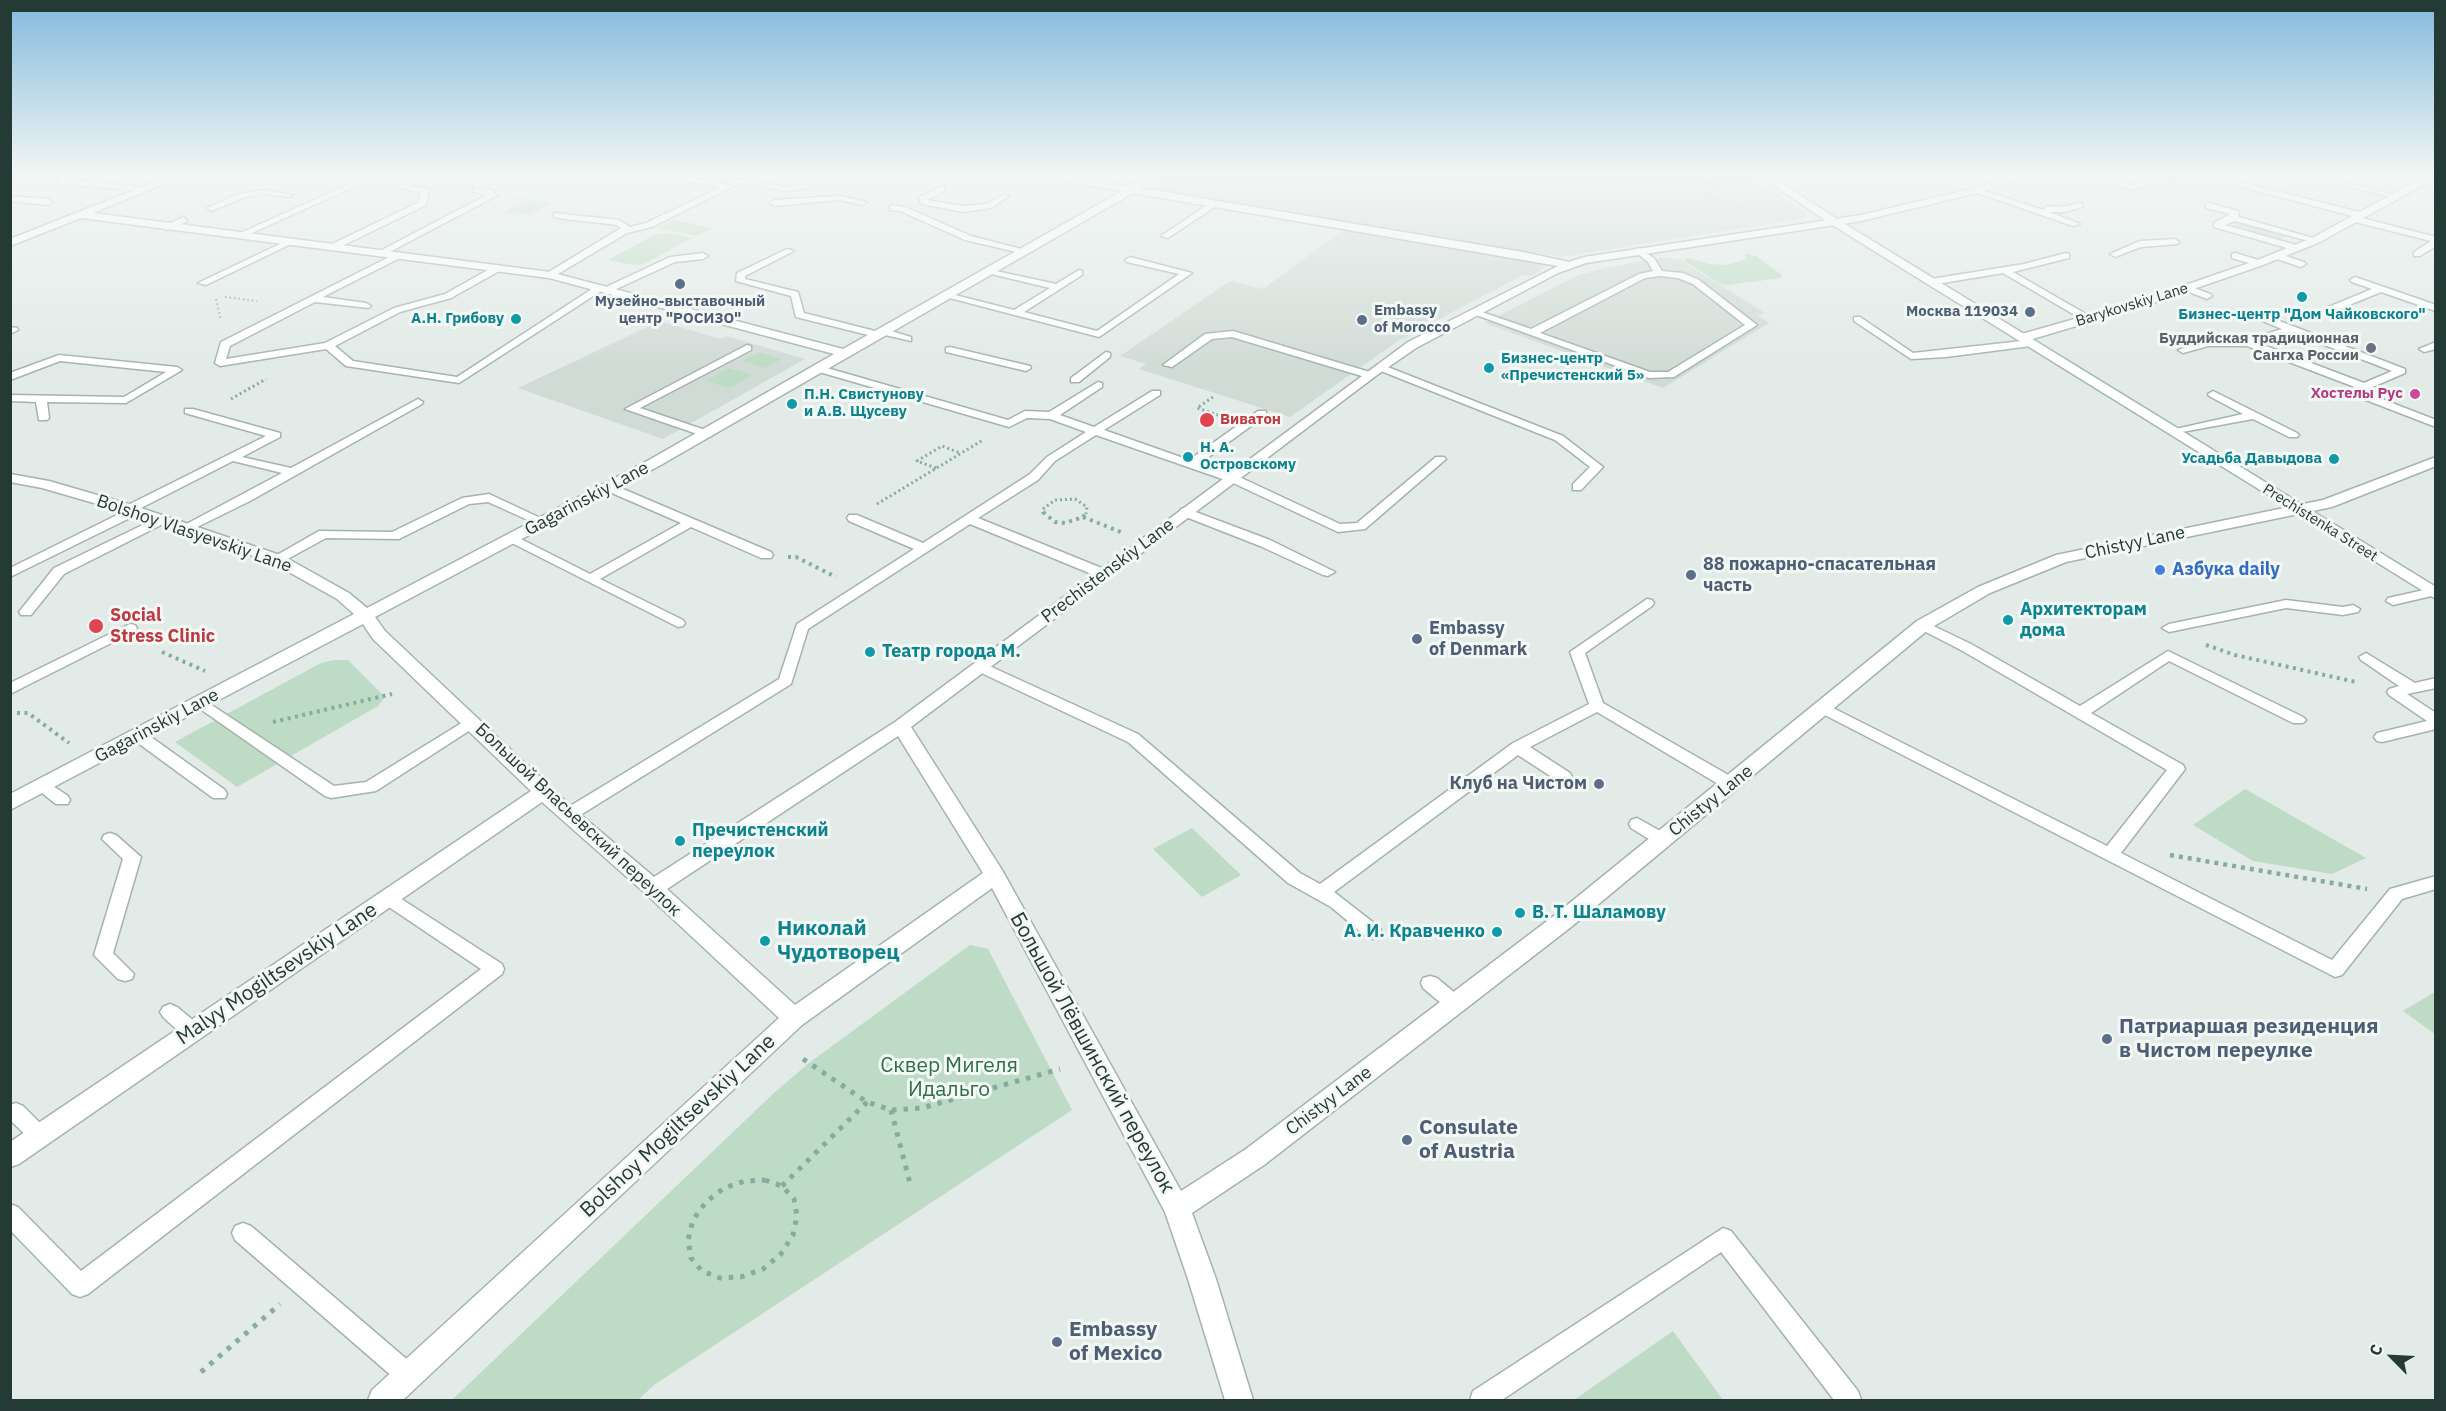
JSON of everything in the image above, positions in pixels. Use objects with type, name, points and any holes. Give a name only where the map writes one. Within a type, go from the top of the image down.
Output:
[{"type":"street","points":[[275,240],[550,275],[847,354]]},
{"type":"street","name":"Gagarinskiy Lane","points":[[10,803],[512,540],[707,434],[1044,240]]},
{"type":"street","points":[[1432,240],[1569,265],[1594,258],[1710,240]]},
{"type":"street","name":"Prechistenka Street","points":[[1863,240],[2434,593]]},
{"type":"street","name":"Barykovskiy Lane","points":[[2026,340],[2187,288],[2316,240]]},
{"type":"street","name":"Prechistenskiy Lane","points":[[653,888],[901,726],[1375,371],[1426,337],[1569,265]]},
{"type":"street","name":"Chistyy Lane","points":[[1177,1208],[1255,1157],[1455,1004],[1663,840],[1923,625],[2008,578],[2062,558],[2300,510],[2346,497],[2436,461]]},
{"type":"street","name":"Bolshoy Vlasyevskiy Lane","points":[[10,478],[44,484],[132,510],[277,559],[343,596],[366,616]]},
{"type":"street","name":"Большой Власьевский переулок","points":[[366,616],[379,635],[568,816],[653,888],[794,1018]]},
{"type":"street","name":"Большой Лёвшинский переулок","points":[[901,726],[995,875],[1177,1208],[1202,1279],[1239,1401]]},
{"type":"street","name":"Malyy Mogiltsevskiy Lane","points":[[10,1156],[543,792]]},
{"type":"street","name":"Bolshoy Mogiltsevskiy Lane","points":[[382,1401],[794,1018],[995,875]]},
{"type":"lane","points":[[333,247],[348,240]]},
{"type":"lane","points":[[381,253],[407,240]]},
{"type":"lane","points":[[550,275],[609,240]]},
{"type":"lane","points":[[976,240],[1025,251]]},
{"type":"lane","points":[[2268,240],[2296,248]]},
{"type":"lane","points":[[2417,254],[2436,241]]},
{"type":"lane","points":[[203,283],[291,242]]},
{"type":"lane","points":[[2115,254],[2140,244],[2175,242]]},
{"type":"lane","points":[[790,250],[740,275],[741,281],[795,294],[799,315],[908,339]]},
{"type":"lane","points":[[1638,251],[1650,260],[1659,273]]},
{"type":"lane","points":[[399,255],[225,344],[220,363],[328,346],[397,310],[448,296],[498,268]]},
{"type":"lane","points":[[328,346],[350,364],[459,380],[605,288],[673,259],[703,256]]},
{"type":"lane","points":[[1931,282],[2004,270],[2066,256]]},
{"type":"lane","points":[[2235,256],[2259,263]]},
{"type":"lane","points":[[2277,256],[2301,264]]},
{"type":"lane","points":[[947,296],[1099,334],[1187,273],[1130,260]]},
{"type":"lane","points":[[2004,270],[2088,319]]},
{"type":"lane","points":[[990,271],[1058,287]]},
{"type":"lane","points":[[1016,313],[1079,273]]},
{"type":"lane","points":[[1473,312],[1649,375],[1670,375],[1752,325],[1696,282],[1680,275],[1659,273],[1642,276],[1532,333]]},
{"type":"lane","points":[[2355,280],[2436,308]]},
{"type":"lane","points":[[2187,288],[2207,296]]},
{"type":"lane","points":[[2329,310],[2381,289]]},
{"type":"lane","points":[[314,298],[366,306]]},
{"type":"lane","points":[[2261,317],[2401,371],[2364,387]]},
{"type":"lane","points":[[1857,319],[1911,356],[1946,354],[2026,340]]},
{"type":"lane","points":[[2183,350],[2207,343],[2248,343],[2291,329]]},
{"type":"lane","points":[[1168,365],[1209,336],[1233,334],[1375,371],[1560,438],[1597,467],[1577,487]]},
{"type":"lane","points":[[2248,343],[2364,387],[2370,398],[2436,424]]},
{"type":"lane","points":[[2424,349],[2436,345]]},
{"type":"lane","points":[[707,434],[632,409],[747,348]]},
{"type":"lane","points":[[950,350],[1026,368]]},
{"type":"lane","points":[[1075,380],[1106,355]]},
{"type":"lane","points":[[10,376],[59,358],[177,370],[126,400],[10,398]]},
{"type":"lane","points":[[820,369],[1009,424],[1025,414],[1051,416],[1230,479],[1338,528],[1361,526],[1440,459]]},
{"type":"lane","points":[[1051,416],[1098,385],[1061,377]]},
{"type":"lane","points":[[568,816],[786,681],[802,627],[1034,477],[1051,459],[1156,393]]},
{"type":"lane","points":[[2213,394],[2293,435]]},
{"type":"lane","points":[[41,398],[43,418]]},
{"type":"lane","points":[[185,528],[418,402]]},
{"type":"lane","points":[[10,573],[276,435],[189,411]]},
{"type":"lane","points":[[1190,465],[1262,414]]},
{"type":"lane","points":[[2175,432],[2254,415]]},
{"type":"lane","points":[[233,458],[292,472]]},
{"type":"lane","points":[[609,487],[766,555]]},
{"type":"lane","points":[[277,559],[324,534],[394,536],[466,501],[489,498],[543,522]]},
{"type":"lane","points":[[1185,512],[1265,543],[1328,572]]},
{"type":"lane","points":[[853,518],[923,548]]},
{"type":"lane","points":[[969,519],[1104,574]]},
{"type":"lane","points":[[26,612],[59,572],[161,520]]},
{"type":"lane","points":[[590,579],[691,522]]},
{"type":"lane","points":[[512,540],[678,622]]},
{"type":"lane","points":[[2393,601],[2434,593]]},
{"type":"lane","points":[[1647,603],[1577,652],[1597,706],[1731,784]]},
{"type":"lane","points":[[2169,628],[2286,604],[2343,611],[2353,609]]},
{"type":"lane","points":[[1923,625],[2177,769],[2113,850]]},
{"type":"lane","points":[[10,689],[130,628]]},
{"type":"lane","points":[[2080,713],[2168,654],[2298,720]]},
{"type":"lane","points":[[2366,657],[2412,688]]},
{"type":"lane","points":[[980,667],[1133,738],[1294,878],[1337,902],[1374,932]]},
{"type":"lane","points":[[2436,683],[2394,692],[2436,722]]},
{"type":"lane","points":[[201,703],[331,792],[370,787],[473,723]]},
{"type":"lane","points":[[1320,892],[1518,747],[1597,706]]},
{"type":"lane","points":[[1822,708],[2113,850],[2335,970],[2396,894],[2436,882]]},
{"type":"lane","points":[[2382,737],[2436,722]]},
{"type":"lane","points":[[139,736],[219,795]]},
{"type":"lane","points":[[1518,747],[1564,777]]},
{"type":"lane","points":[[44,786],[62,800]]},
{"type":"lane","points":[[1637,824],[1663,840]]},
{"type":"lane","points":[[110,839],[132,857],[103,955],[125,974]]},
{"type":"lane","points":[[10,1214],[80,1286],[495,969],[389,898]]},
{"type":"lane","points":[[1430,983],[1455,1004]]},
{"type":"lane","points":[[170,1011],[193,1032]]},
{"type":"lane","points":[[16,1112],[40,1136]]},
{"type":"lane","points":[[243,1233],[409,1376]]},
{"type":"lane","points":[[1482,1401],[1723,1238],[1849,1401]]},
{"type":"path","points":[[203,283],[216,296],[225,344]]},
{"type":"path","points":[[1213,397],[1197,408],[1247,424]]},
{"type":"path","points":[[853,518],[1009,424]]},
{"type":"path","points":[[936,468],[917,461],[942,446],[961,453]]},
{"type":"path","points":[[1083,517],[1087,512],[1087,507],[1075,499],[1055,500],[1043,509],[1043,514],[1055,522],[1075,521],[1083,517],[1123,533]]},
{"type":"path","points":[[766,555],[796,557],[861,589]]},
{"type":"path","points":[[2202,644],[2235,655],[2362,683]]},
{"type":"path","points":[[162,652],[198,666]]},
{"type":"path","points":[[240,729],[392,694]]},
{"type":"path","points":[[10,713],[28,713],[74,747]]},
{"type":"path","points":[[2113,850],[2396,894]]},
{"type":"path","points":[[803,1059],[867,1102],[891,1110],[922,1107],[1060,1069]]},
{"type":"path","points":[[782,1186],[867,1102]]},
{"type":"path","points":[[891,1110],[910,1187]]},
{"type":"path","points":[[765,1180],[782,1186],[794,1199],[797,1216],[793,1235],[781,1254],[763,1269],[741,1277],[720,1278],[702,1271],[691,1258],[688,1240],[693,1220],[706,1202],[724,1188],[745,1181],[765,1180]]},
{"type":"path","points":[[201,1372],[303,1285]]},
{"type":"shaded area","points":[[1330,240],[1401,240],[1520,260],[1525,258],[1541,263],[1544,268],[1532,276],[1523,275],[1398,341],[1290,417],[1139,369],[1146,364],[1120,356],[1230,281],[1263,289]]},
{"type":"shaded area","points":[[1457,240],[1668,240],[1561,257]]},
{"type":"shaded area","points":[[1663,257],[1680,260],[1765,313],[1757,315],[1769,323],[1663,388],[1485,323],[1576,276]]},
{"type":"shaded area","points":[[660,321],[721,339],[727,336],[805,359],[663,439],[518,388]]},
{"type":"green space","points":[[645,240],[689,240],[644,264],[633,265],[608,260]]},
{"type":"green space","points":[[1745,253],[1756,256],[1782,275],[1781,278],[1727,285],[1719,283],[1684,261],[1688,258],[1710,264],[1726,265],[1744,260],[1747,258]]},
{"type":"green space","points":[[759,352],[782,359],[766,368],[742,361]]},
{"type":"green space","points":[[729,368],[752,375],[730,388],[706,381]]},
{"type":"green space","points":[[348,660],[385,697],[378,706],[237,787],[175,742],[321,663]]},
{"type":"green space","points":[[2245,789],[2366,858],[2332,874],[2253,861],[2193,825]]},
{"type":"green space","points":[[1192,828],[1241,875],[1202,897],[1153,849]]},
{"type":"green space","name":"Сквер Мигеля Идальго","points":[[970,945],[988,949],[1072,1110],[654,1385],[638,1400],[452,1400],[775,1092],[809,1063]]},
{"type":"green space","points":[[2435,992],[2435,1034],[2403,1011]]},
{"type":"green space","points":[[1673,1331],[1723,1400],[1574,1400]]},
{"type":"place","name":"Музейно-выставочный центр \"РОСИЗО\"","points":[[680,284]]},
{"type":"place","name":"Бизнес-центр \"Дом Чайковского\"","points":[[2302,297]]},
{"type":"place","name":"Москва 119034","points":[[2030,312]]},
{"type":"place","name":"А.Н. Грибову","points":[[516,319]]},
{"type":"place","name":"Embassy of Morocco","points":[[1362,320]]},
{"type":"place","name":"Буддийская традиционная Сангха России","points":[[2371,348]]},
{"type":"place","name":"Бизнес-центр «Пречистенский 5»","points":[[1489,368]]},
{"type":"place","name":"Хостелы Рус","points":[[2415,394]]},
{"type":"place","name":"П.Н. Свистунову и А.В. Щусеву","points":[[792,404]]},
{"type":"place","name":"Виватон","points":[[1207,420]]},
{"type":"place","name":"Н. А. Островскому","points":[[1188,457]]},
{"type":"place","name":"Усадьба Давыдова","points":[[2334,459]]},
{"type":"place","name":"Азбука daily","points":[[2160,570]]},
{"type":"place","name":"88 пожарно-спасательная часть","points":[[1691,575]]},
{"type":"place","name":"Архитекторам дома","points":[[2008,620]]},
{"type":"place","name":"Social Stress Clinic","points":[[96,626]]},
{"type":"place","name":"Embassy of Denmark","points":[[1417,639]]},
{"type":"place","name":"Театр города М.","points":[[870,652]]},
{"type":"place","name":"Клуб на Чистом","points":[[1599,784]]},
{"type":"place","name":"Пречистенский переулок","points":[[680,841]]},
{"type":"place","name":"В. Т. Шаламову","points":[[1520,913]]},
{"type":"place","name":"А. И. Кравченко","points":[[1497,932]]},
{"type":"place","name":"Николай Чудотворец","points":[[765,941]]},
{"type":"place","name":"Патриаршая резиденция в Чистом переулке","points":[[2107,1039]]},
{"type":"place","name":"Consulate of Austria","points":[[1407,1140]]},
{"type":"place","name":"Embassy of Mexico","points":[[1057,1342]]}]
